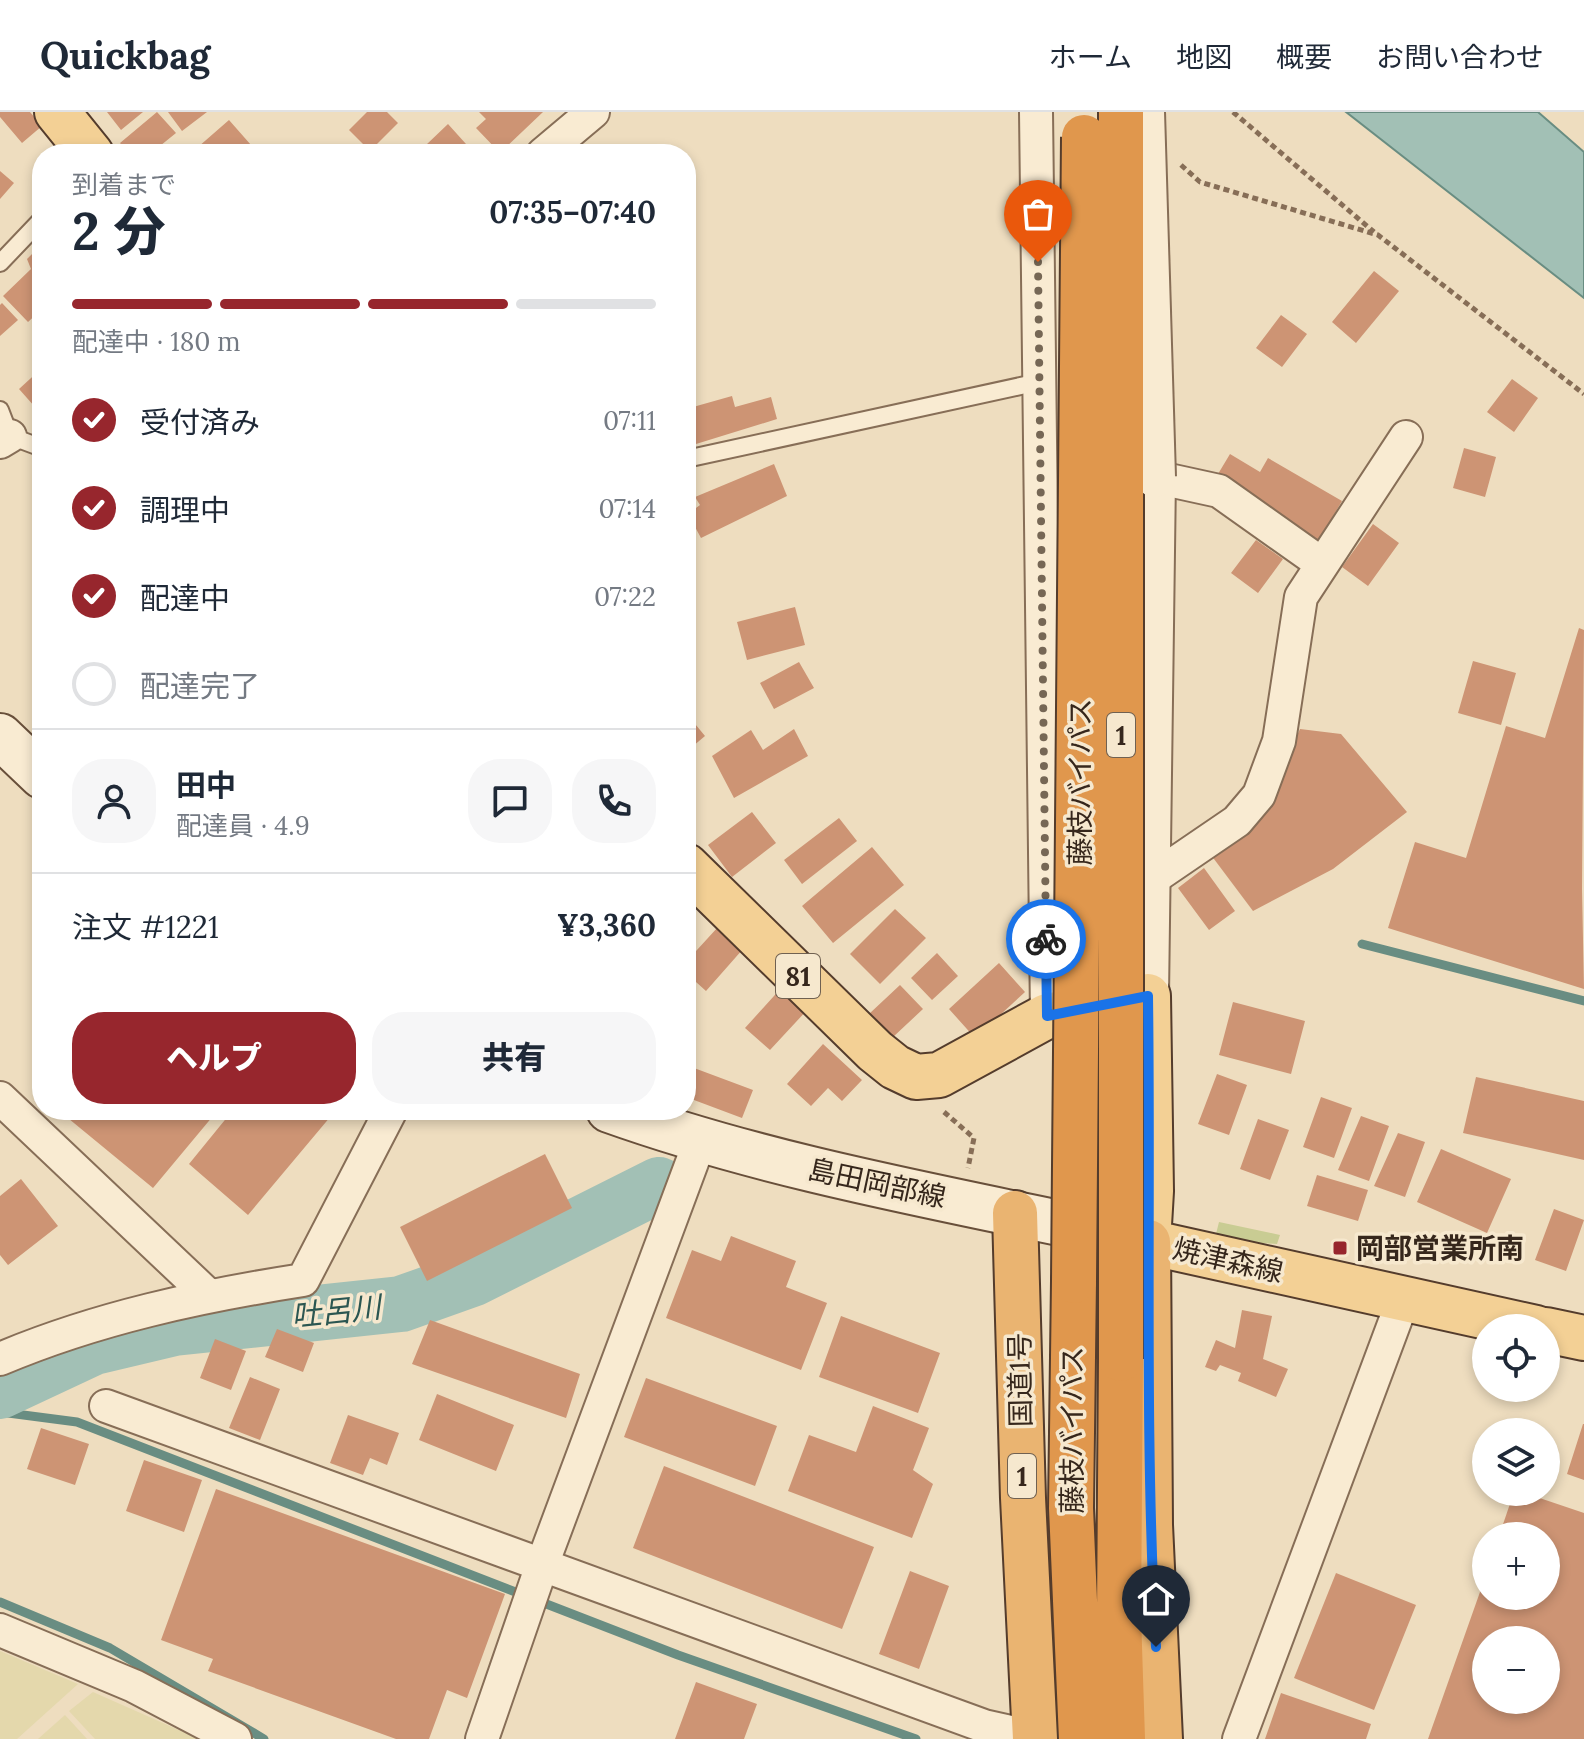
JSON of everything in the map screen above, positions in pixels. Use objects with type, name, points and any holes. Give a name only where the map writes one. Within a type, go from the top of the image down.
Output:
[{"type":"highway","name":"藤枝バイパス","points":[[1081,1739],[1071,1508],[1085,112]]},
{"type":"highway","name":"藤枝バイパス","points":[[1121,112],[1119,1616],[1123,1739]]},
{"type":"highway","name":"国道1号","points":[[1004,1734],[1023,1498],[1015,1213]]},
{"type":"highway","points":[[1148,1242],[1150,1525],[1160,1739]]},
{"type":"main road","points":[[57,112],[83,144]]},
{"type":"main road","points":[[0,736],[32,766]]},
{"type":"main road","name":"81","points":[[696,876],[875,1051],[895,1067],[916,1077],[939,1075],[1047,1016],[1148,996]]},
{"type":"main road","name":"焼津森線","points":[[1148,996],[1151,1191],[1148,1242],[1472,1315]]},
{"type":"main road","name":"島田岡部線","points":[[637,1120],[700,1141],[797,1166],[1148,1242]]},
{"type":"main road","points":[[1560,1333],[1584,1338]]},
{"type":"street","points":[[555,144],[593,112]]},
{"type":"street","points":[[1036,112],[1047,1016]]},
{"type":"street","points":[[1144,112],[1155,477],[1148,996]]},
{"type":"street","points":[[1149,881],[1237,821],[1259,795],[1279,741],[1301,597],[1406,437]]},
{"type":"street","points":[[1155,477],[1219,491],[1322,564]]},
{"type":"street","points":[[6,1113],[208,1295]]},
{"type":"street","points":[[0,1359],[49,1338],[208,1295],[303,1280],[386,1120]]},
{"type":"street","points":[[482,1739],[542,1565],[700,1141]]},
{"type":"street","points":[[1239,1739],[1403,1300]]},
{"type":"street","points":[[106,1406],[1004,1734]]},
{"type":"street","points":[[0,1630],[134,1686],[235,1739]]},
{"type":"lane","points":[[0,263],[32,229]]},
{"type":"lane","points":[[696,457],[1039,382]]},
{"type":"lane","points":[[3,429],[32,443]]},
{"type":"path","points":[[1233,112],[1378,235],[1584,394]]},
{"type":"path","points":[[1177,162],[1200,182],[1378,235]]},
{"type":"shaded area","points":[[0,1651],[78,1684],[17,1739],[0,1739]]},
{"type":"shaded area","points":[[93,1692],[199,1739],[95,1739],[69,1711]]},
{"type":"shaded area","points":[[65,1715],[87,1739],[38,1739]]},
{"type":"green space","points":[[1219,1222],[1280,1235],[1277,1244],[1250,1242],[1216,1234]]},
{"type":"water","points":[[1346,112],[1538,112],[1584,152],[1584,298]]},
{"type":"building","points":[[0,112],[30,112],[42,126],[22,143],[0,117]]},
{"type":"building","points":[[107,112],[143,112],[121,130]]},
{"type":"building","points":[[157,112],[176,133],[162,144],[120,143]]},
{"type":"building","points":[[168,112],[207,112],[182,131]]},
{"type":"building","points":[[367,112],[387,112],[398,123],[377,144],[363,144],[349,130]]},
{"type":"building","points":[[479,112],[543,112],[509,144],[491,144],[476,128],[486,119]]},
{"type":"building","points":[[229,120],[250,144],[201,144]]},
{"type":"building","points":[[448,124],[466,144],[427,144]]},
{"type":"building","points":[[0,171],[14,183],[0,199]]},
{"type":"building","points":[[32,254],[32,318],[28,322],[3,296],[31,269],[27,259]]},
{"type":"building","points":[[1374,271],[1399,291],[1356,343],[1332,322]]},
{"type":"building","points":[[2,303],[18,320],[0,336],[0,305]]},
{"type":"building","points":[[1281,315],[1307,334],[1282,367],[1256,348]]},
{"type":"building","points":[[32,377],[32,404],[19,389]]},
{"type":"building","points":[[1512,379],[1538,398],[1514,432],[1487,412]]},
{"type":"building","points":[[732,396],[735,407],[771,397],[777,419],[696,444],[696,406]]},
{"type":"building","points":[[1464,448],[1496,457],[1485,497],[1453,488]]},
{"type":"building","points":[[1230,454],[1260,472],[1268,458],[1342,501],[1319,540],[1215,479]]},
{"type":"building","points":[[774,464],[787,496],[701,538],[696,529],[696,508],[700,505],[696,497]]},
{"type":"building","points":[[1373,524],[1399,543],[1368,586],[1342,567]]},
{"type":"building","points":[[1256,540],[1283,559],[1258,593],[1231,573]]},
{"type":"building","points":[[795,607],[805,645],[747,660],[737,622]]},
{"type":"building","points":[[1579,628],[1584,630],[1584,989],[1388,928],[1415,842],[1466,858],[1506,726],[1545,738]]},
{"type":"building","points":[[1473,661],[1516,673],[1501,725],[1458,713]]},
{"type":"building","points":[[799,662],[814,688],[774,709],[760,683]]},
{"type":"building","points":[[696,725],[705,736],[696,744]]},
{"type":"building","points":[[794,729],[808,756],[734,798],[712,756],[751,730],[763,750]]},
{"type":"building","points":[[1300,729],[1341,734],[1407,812],[1333,869],[1253,911],[1211,855],[1260,814]]},
{"type":"building","points":[[752,812],[776,843],[732,877],[708,845]]},
{"type":"building","points":[[839,818],[857,841],[802,884],[784,860]]},
{"type":"building","points":[[872,847],[904,885],[833,943],[802,906]]},
{"type":"building","points":[[1204,868],[1235,911],[1209,930],[1178,888]]},
{"type":"building","points":[[895,909],[926,938],[880,984],[850,954]]},
{"type":"building","points":[[718,927],[743,949],[706,991],[696,982],[696,951]]},
{"type":"building","points":[[937,953],[958,976],[932,1000],[911,978]]},
{"type":"building","points":[[999,963],[1025,992],[975,1038],[949,1009]]},
{"type":"building","points":[[900,985],[923,1009],[892,1038],[869,1014]]},
{"type":"building","points":[[783,986],[808,1009],[770,1050],[745,1028]]},
{"type":"building","points":[[1233,1002],[1305,1021],[1291,1074],[1219,1055]]},
{"type":"building","points":[[823,1044],[862,1080],[842,1101],[828,1088],[811,1106],[787,1084]]},
{"type":"building","points":[[696,1069],[753,1090],[742,1118],[696,1101]]},
{"type":"building","points":[[1217,1074],[1247,1085],[1229,1135],[1198,1124]]},
{"type":"building","points":[[1476,1077],[1584,1101],[1584,1160],[1463,1133]]},
{"type":"building","points":[[1321,1097],[1352,1108],[1334,1158],[1303,1147]]},
{"type":"building","points":[[1361,1116],[1389,1126],[1369,1181],[1338,1170]]},
{"type":"building","points":[[1258,1119],[1289,1130],[1270,1180],[1240,1169]]},
{"type":"building","points":[[70,1120],[210,1120],[153,1188]]},
{"type":"building","points":[[225,1120],[328,1120],[248,1215],[189,1164]]},
{"type":"building","points":[[1398,1133],[1425,1142],[1405,1197],[1374,1186]]},
{"type":"building","points":[[1441,1149],[1511,1179],[1487,1233],[1417,1202]]},
{"type":"building","points":[[545,1154],[572,1208],[427,1281],[400,1227]]},
{"type":"building","points":[[1317,1175],[1368,1190],[1358,1221],[1307,1206]]},
{"type":"building","points":[[21,1179],[58,1226],[8,1265],[0,1255],[0,1196]]},
{"type":"building","points":[[1554,1209],[1584,1220],[1566,1271],[1535,1260]]},
{"type":"building","points":[[731,1236],[796,1261],[786,1287],[827,1303],[801,1370],[666,1318],[692,1250],[721,1261]]},
{"type":"building","points":[[1242,1310],[1272,1316],[1263,1359],[1288,1369],[1276,1397],[1238,1381],[1241,1373],[1220,1365],[1216,1371],[1205,1367],[1216,1340],[1235,1348]]},
{"type":"building","points":[[841,1316],[940,1353],[918,1413],[819,1377]]},
{"type":"building","points":[[430,1320],[580,1374],[566,1418],[412,1364]]},
{"type":"building","points":[[277,1329],[314,1343],[303,1372],[265,1357]]},
{"type":"building","points":[[215,1339],[246,1351],[231,1390],[200,1378]]},
{"type":"building","points":[[250,1377],[280,1389],[260,1440],[229,1428]]},
{"type":"building","points":[[646,1378],[777,1426],[755,1486],[624,1437]]},
{"type":"building","points":[[437,1394],[514,1425],[496,1471],[419,1440]]},
{"type":"building","points":[[873,1406],[929,1428],[913,1470],[933,1484],[912,1538],[788,1491],[809,1435],[856,1452]]},
{"type":"building","points":[[348,1415],[399,1433],[387,1465],[370,1458],[363,1475],[330,1463]]},
{"type":"building","points":[[1584,1424],[1584,1480],[1567,1474]]},
{"type":"building","points":[[41,1428],[89,1444],[75,1485],[27,1469]]},
{"type":"building","points":[[144,1460],[202,1480],[184,1532],[126,1511]]},
{"type":"building","points":[[664,1466],[874,1547],[842,1629],[633,1548]]},
{"type":"building","points":[[216,1489],[505,1594],[467,1698],[447,1690],[429,1739],[396,1739],[208,1671],[213,1659],[161,1640]]},
{"type":"building","points":[[1560,1505],[1584,1513],[1584,1739],[1428,1739],[1474,1610],[1560,1610],[1560,1522],[1504,1522],[1509,1506]]},
{"type":"building","points":[[910,1571],[949,1586],[919,1669],[879,1654]]},
{"type":"building","points":[[1336,1573],[1416,1605],[1374,1710],[1294,1678]]},
{"type":"building","points":[[696,1682],[757,1704],[744,1739],[675,1739]]},
{"type":"building","points":[[1281,1693],[1371,1724],[1366,1739],[1265,1739]]},
{"type":"waterway","points":[[1362,944],[1584,1001]]},
{"type":"waterway","name":"吐呂川","points":[[0,1391],[94,1347],[174,1328],[401,1304],[474,1278],[659,1185]]},
{"type":"waterway","points":[[0,1412],[77,1422],[678,1655],[916,1739]]},
{"type":"waterway","points":[[0,1602],[110,1648],[264,1739]]},
{"type":"way so far","points":[[1038,262],[1046,939]]},
{"type":"place","name":"岡部営業所南","points":[[1340,1248]]},
{"type":"route","points":[[1046,939],[1047,1016],[1148,996],[1150,1525],[1156,1647]]}]
